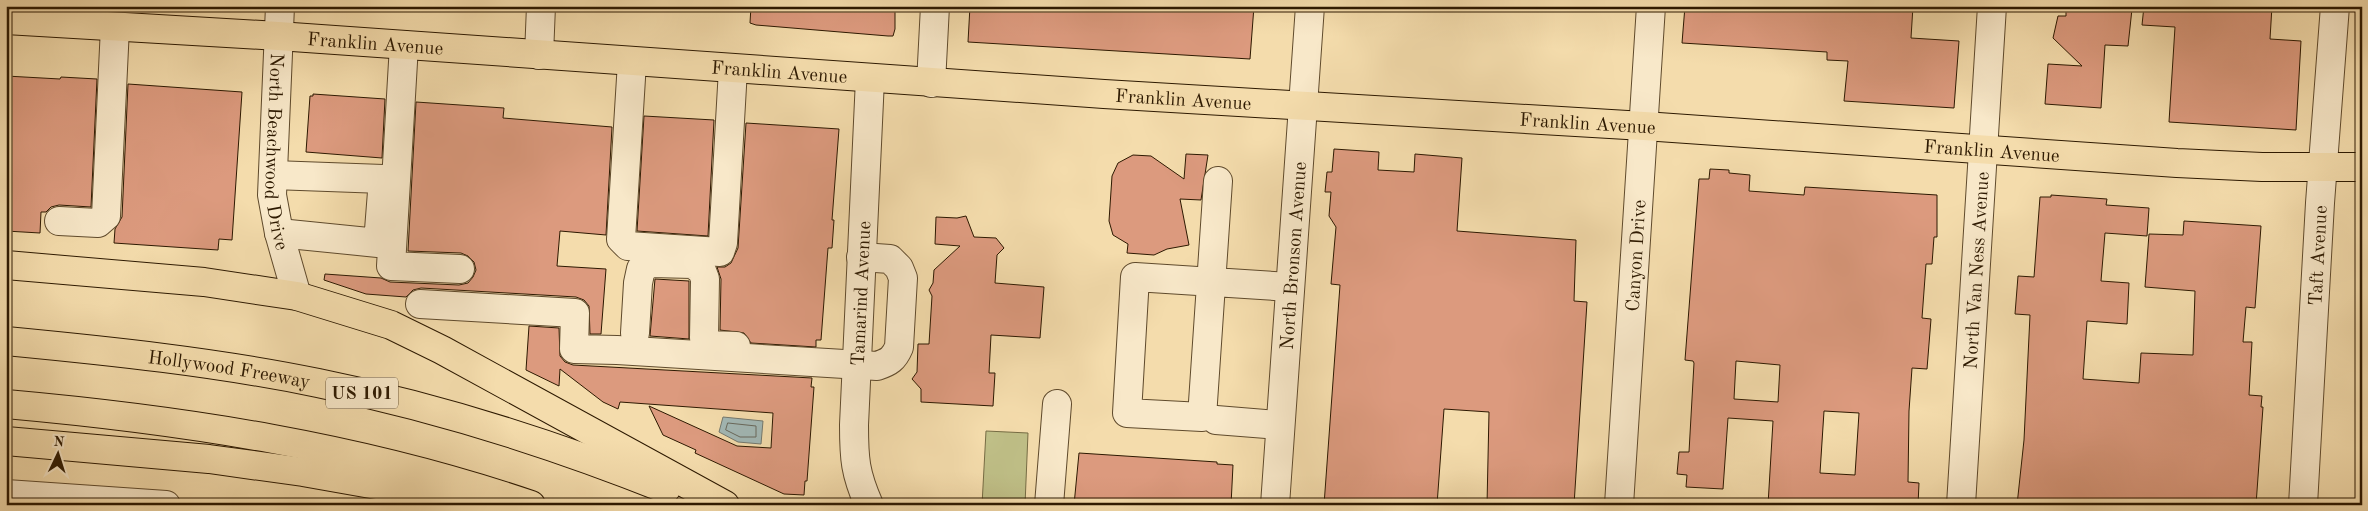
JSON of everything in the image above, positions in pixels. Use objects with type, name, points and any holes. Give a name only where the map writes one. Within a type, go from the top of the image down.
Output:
[{"type":"main road","name":"Franklin Avenue","points":[[6,20],[278,36],[870,79],[1644,126],[2262,168],[2362,167]]},
{"type":"main road","points":[[6,265],[204,282],[297,296],[391,325],[442,350],[725,505]]},
{"type":"main road","name":"Hollywood Freeway","points":[[6,341],[223,367],[318,383],[415,405],[509,432],[600,463],[704,505]]},
{"type":"main road","points":[[6,404],[128,416],[305,444],[400,465],[531,505]]},
{"type":"main road","points":[[6,441],[209,459],[303,472],[488,505]]},
{"type":"street","name":"North Beachwood Drive","points":[[280,6],[272,196],[279,233],[297,296]]},
{"type":"street","points":[[539,55],[542,6]]},
{"type":"street","points":[[931,83],[935,6]]},
{"type":"street","name":"North Bronson Avenue","points":[[1275,505],[1279,425],[1310,6]]},
{"type":"street","name":"Canyon Drive","points":[[1619,505],[1651,6]]},
{"type":"street","name":"North Van Ness Avenue","points":[[1960,505],[1981,150],[1992,6]]},
{"type":"street","name":"Taft Avenue","points":[[2303,505],[2335,6]]},
{"type":"street","points":[[59,221],[98,222],[106,216],[115,27]]},
{"type":"street","points":[[404,45],[391,266],[460,269]]},
{"type":"street","points":[[632,62],[621,239],[628,246],[720,252],[724,234],[734,69]]},
{"type":"street","name":"Tamarind Avenue","points":[[868,505],[854,460],[856,357],[870,79]]},
{"type":"street","points":[[273,175],[383,179],[378,243],[279,233]]},
{"type":"street","points":[[1218,181],[1210,283],[1202,417],[1127,413],[1135,277],[1210,283],[1290,287]]},
{"type":"street","points":[[635,333],[638,283],[641,269],[651,263],[693,264],[702,271],[705,279],[704,338],[710,345],[820,351],[856,357],[877,366],[890,362],[899,347],[903,278],[899,268],[890,259],[861,257]]},
{"type":"street","points":[[420,304],[575,313],[574,349],[856,357]]},
{"type":"street","points":[[1049,505],[1056,404]]},
{"type":"street","points":[[1216,420],[1279,425]]},
{"type":"street","points":[[6,494],[166,505]]},
{"type":"green space","points":[[986,431],[1028,433],[1025,505],[982,505]]},
{"type":"water","points":[[723,417],[763,421],[761,444],[738,442],[719,432]]},
{"type":"building","points":[[751,6],[895,6],[895,29],[893,36],[888,36],[756,25],[750,23]]},
{"type":"building","points":[[970,6],[1254,6],[1250,59],[968,42]]},
{"type":"building","points":[[1685,6],[1913,6],[1911,38],[1959,41],[1954,108],[1844,101],[1848,61],[1827,60],[1827,52],[1682,43]]},
{"type":"building","points":[[2066,6],[2132,9],[2128,46],[2105,45],[2101,108],[2045,104],[2048,64],[2082,66],[2053,38],[2058,16],[2066,16]]},
{"type":"building","points":[[2144,6],[2272,6],[2270,39],[2301,41],[2296,130],[2169,122],[2175,27],[2142,25]]},
{"type":"building","points":[[6,76],[97,79],[91,207],[59,205],[51,207],[46,212],[41,212],[40,233],[6,231]]},
{"type":"building","points":[[128,84],[242,92],[232,240],[219,239],[218,250],[114,243],[115,229],[122,217]]},
{"type":"building","points":[[313,94],[385,99],[382,158],[306,152],[310,96],[313,96]]},
{"type":"building","points":[[416,102],[504,108],[503,118],[612,127],[606,235],[560,231],[557,266],[606,269],[601,334],[590,334],[589,306],[584,300],[576,297],[421,288],[413,290],[406,297],[366,294],[324,280],[325,274],[381,278],[390,282],[459,285],[468,283],[473,277],[476,270],[474,262],[468,256],[461,253],[408,251]]},
{"type":"building","points":[[644,116],[714,120],[708,236],[637,231]]},
{"type":"building","points":[[746,123],[839,129],[832,220],[834,220],[832,248],[828,248],[821,340],[816,340],[816,347],[751,343],[744,333],[720,330],[721,279],[717,267],[725,267],[731,263],[738,248]]},
{"type":"building","points":[[1334,149],[1379,152],[1378,170],[1414,172],[1415,154],[1462,158],[1457,231],[1576,240],[1574,301],[1587,302],[1574,505],[1487,505],[1489,412],[1444,409],[1437,505],[1324,505],[1340,285],[1331,284],[1336,227],[1329,216],[1331,192],[1325,192],[1327,172],[1332,172]]},
{"type":"building","points":[[1186,154],[1208,155],[1201,200],[1180,199],[1189,245],[1167,249],[1154,255],[1127,253],[1128,244],[1113,235],[1109,221],[1112,176],[1118,163],[1133,155],[1151,156],[1184,179]]},
{"type":"building","points":[[1710,169],[1729,170],[1729,173],[1750,175],[1749,191],[1804,195],[1805,187],[1937,195],[1937,237],[1934,237],[1932,264],[1926,264],[1922,318],[1931,319],[1927,369],[1912,368],[1909,411],[1908,482],[1919,483],[1918,505],[1768,505],[1773,421],[1728,418],[1723,489],[1686,487],[1687,475],[1677,474],[1679,452],[1689,452],[1694,363],[1693,361],[1685,360],[1699,179],[1709,179]],"holes":[[[1736,361],[1780,365],[1778,402],[1734,399]],[[1824,411],[1859,413],[1855,475],[1820,473]]]},
{"type":"building","points":[[2051,195],[2107,199],[2106,205],[2149,208],[2147,236],[2105,233],[2101,281],[2129,283],[2127,324],[2087,321],[2083,379],[2139,383],[2141,353],[2193,355],[2195,291],[2145,287],[2149,234],[2183,235],[2184,221],[2261,226],[2255,308],[2246,307],[2243,342],[2252,342],[2249,395],[2262,396],[2261,407],[2263,407],[2256,505],[2017,505],[2024,440],[2030,315],[2015,314],[2018,276],[2034,277],[2040,197],[2051,197]]},
{"type":"building","points":[[966,216],[974,237],[996,238],[1004,248],[997,255],[995,283],[1044,287],[1040,338],[991,335],[989,373],[995,373],[993,406],[921,402],[921,389],[912,379],[917,372],[918,344],[929,344],[932,296],[929,290],[933,283],[934,270],[960,246],[935,244],[936,217],[957,218]]},
{"type":"building","points":[[655,279],[689,281],[689,339],[650,336]]},
{"type":"building","points":[[529,326],[559,328],[560,356],[565,362],[573,365],[812,378],[811,387],[814,387],[807,481],[805,481],[804,495],[784,494],[695,453],[696,450],[663,435],[649,406],[737,446],[771,448],[773,413],[620,402],[618,409],[603,402],[560,369],[559,386],[526,370]]},
{"type":"building","points":[[1079,453],[1217,462],[1217,464],[1233,465],[1231,505],[1074,505]]}]
